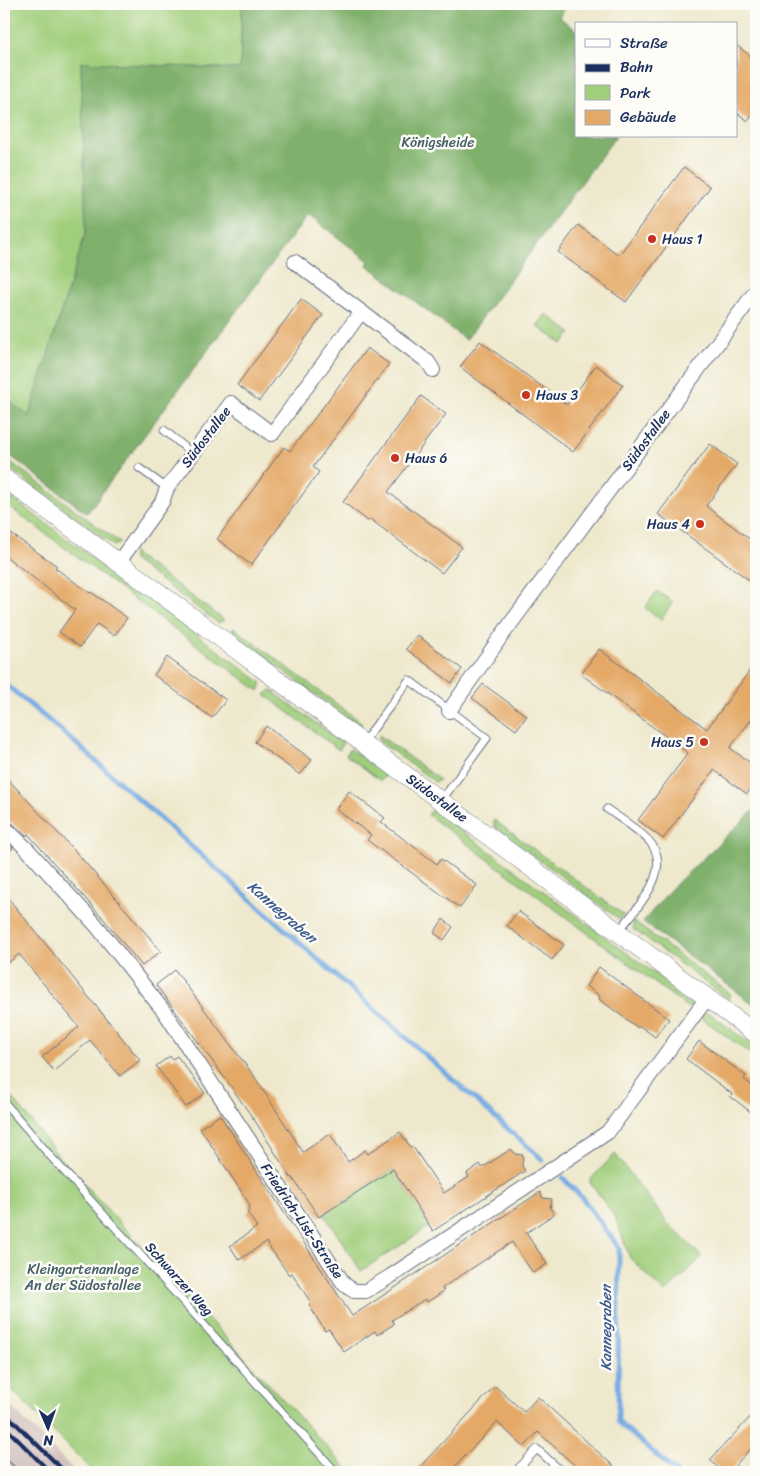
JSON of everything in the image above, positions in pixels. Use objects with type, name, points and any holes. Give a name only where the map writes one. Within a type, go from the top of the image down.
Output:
[{"type":"street","points":[[294,262],[428,362],[433,370]]},
{"type":"street","name":"Südostallee","points":[[449,711],[756,291]]},
{"type":"street","name":"Südostallee","points":[[118,563],[162,502],[167,488],[231,403],[272,434],[362,312]]},
{"type":"street","name":"Südostallee","points":[[4,478],[756,1034]]},
{"type":"street","name":"Friedrich-List-Straße","points":[[4,827],[27,849],[96,925],[166,1014],[310,1235],[344,1284],[354,1291],[366,1290],[384,1279],[608,1132],[707,998]]},
{"type":"lane","points":[[164,430],[194,454]]},
{"type":"lane","points":[[139,468],[167,488]]},
{"type":"lane","points":[[363,743],[409,680],[488,738],[441,801]]},
{"type":"lane","points":[[607,809],[651,842],[658,857],[659,868],[655,879],[618,932]]},
{"type":"lane","name":"Schwarzer Weg","points":[[4,1102],[58,1165],[336,1472]]},
{"type":"lane","points":[[515,1472],[537,1449],[562,1472]]},
{"type":"shaded area","points":[[4,1400],[76,1472],[4,1472]]},
{"type":"green space","points":[[4,4],[242,4],[240,69],[81,63],[86,232],[29,416],[4,398]]},
{"type":"green space","name":"Königsheide","points":[[242,4],[568,4],[559,17],[575,29],[575,138],[615,138],[466,340],[367,265],[369,261],[308,215],[87,513],[4,451],[4,398],[29,416],[86,232],[81,62],[240,69]]},
{"type":"green space","points":[[546,314],[571,333],[562,344],[537,326]]},
{"type":"green space","points":[[4,457],[120,543],[114,546],[4,464]]},
{"type":"green space","points":[[9,496],[262,683],[259,691],[4,503]]},
{"type":"green space","points":[[133,553],[224,620],[218,623],[133,560]]},
{"type":"green space","points":[[657,591],[673,602],[661,620],[645,608]]},
{"type":"green space","points":[[234,628],[361,722],[361,728],[231,632]]},
{"type":"green space","points":[[271,690],[343,743],[339,750],[265,695]]},
{"type":"green space","points":[[379,735],[440,780],[435,782],[379,741]]},
{"type":"green space","points":[[350,749],[386,775],[381,781],[346,755]]},
{"type":"green space","points":[[756,808],[756,1006],[643,922],[671,889]]},
{"type":"green space","points":[[432,809],[692,1001],[690,1009],[428,815]]},
{"type":"green space","points":[[494,820],[624,915],[619,919],[494,826]]},
{"type":"green space","points":[[633,921],[731,994],[728,999],[633,929]]},
{"type":"green space","points":[[704,1013],[709,1013],[756,1048],[756,1058],[700,1017]]},
{"type":"green space","name":"Kleingartenanlage An der Südostallee","points":[[4,1087],[61,1159],[350,1472],[94,1472],[4,1382]]},
{"type":"green space","points":[[615,1154],[667,1222],[702,1257],[665,1293],[630,1258],[615,1217],[589,1181]]},
{"type":"green space","points":[[393,1169],[430,1226],[361,1271],[324,1214]]},
{"type":"building","points":[[738,46],[756,60],[756,110],[748,121],[738,114]]},
{"type":"building","name":"Haus 1","points":[[684,167],[710,187],[626,302],[558,252],[578,225],[619,255]]},
{"type":"building","points":[[301,299],[323,315],[259,401],[237,385]]},
{"type":"building","name":"Haus 3","points":[[480,341],[567,405],[596,365],[623,385],[573,452],[460,367]]},
{"type":"building","points":[[367,348],[389,364],[313,467],[319,472],[251,565],[217,539],[284,447],[290,451]]},
{"type":"building","name":"Haus 6","points":[[421,396],[446,414],[388,492],[462,547],[442,573],[370,519],[368,521],[343,502]]},
{"type":"building","name":"Haus 4","points":[[710,444],[737,464],[706,506],[756,544],[756,585],[658,514]]},
{"type":"building","points":[[4,529],[57,566],[55,568],[127,618],[114,636],[97,624],[80,647],[59,632],[75,610],[4,555]]},
{"type":"building","points":[[417,635],[462,669],[452,683],[406,649]]},
{"type":"building","name":"Haus 5","points":[[599,649],[707,729],[756,662],[756,713],[730,748],[756,767],[756,780],[747,794],[714,770],[663,839],[638,820],[688,753],[581,674]]},
{"type":"building","points":[[167,657],[226,700],[212,718],[154,675]]},
{"type":"building","points":[[483,684],[527,716],[516,730],[472,698]]},
{"type":"building","points":[[266,726],[312,760],[300,775],[255,742]]},
{"type":"building","points":[[4,775],[84,861],[161,951],[142,966],[102,917],[28,834],[26,836],[4,818]]},
{"type":"building","points":[[349,791],[385,818],[381,822],[437,864],[441,859],[477,885],[460,908],[367,840],[371,835],[336,809]]},
{"type":"building","points":[[4,839],[13,848],[4,857]]},
{"type":"building","points":[[4,893],[140,1060],[120,1076],[90,1040],[54,1071],[42,1057],[79,1027],[19,954],[4,966]]},
{"type":"building","points":[[518,911],[564,945],[552,960],[507,926]]},
{"type":"building","points":[[443,919],[453,927],[444,940],[434,933]]},
{"type":"building","points":[[599,967],[669,1019],[655,1037],[640,1026],[638,1028],[599,999],[600,996],[586,986]]},
{"type":"building","points":[[175,970],[254,1076],[303,1152],[330,1134],[348,1162],[365,1150],[368,1154],[400,1132],[411,1148],[413,1147],[444,1193],[469,1177],[467,1173],[480,1164],[482,1168],[511,1149],[515,1154],[523,1155],[522,1166],[525,1171],[433,1231],[393,1169],[319,1217],[227,1081],[156,985]]},
{"type":"building","points":[[699,1041],[746,1076],[744,1079],[756,1089],[756,1116],[730,1096],[732,1094],[686,1059]]},
{"type":"building","points":[[170,1056],[172,1059],[177,1056],[205,1093],[186,1107],[156,1066]]},
{"type":"building","points":[[220,1115],[352,1316],[540,1192],[543,1198],[552,1199],[550,1208],[554,1214],[526,1233],[547,1264],[533,1273],[512,1242],[442,1288],[444,1291],[427,1302],[425,1299],[392,1320],[394,1324],[377,1335],[375,1331],[344,1352],[329,1329],[325,1331],[309,1305],[311,1303],[292,1273],[289,1275],[266,1242],[239,1260],[230,1246],[257,1227],[247,1212],[250,1210],[250,1205],[200,1128]]},
{"type":"building","points":[[495,1386],[524,1412],[538,1397],[620,1472],[582,1472],[538,1432],[524,1447],[497,1422],[450,1472],[415,1472]]},
{"type":"building","points":[[756,1411],[756,1443],[729,1472],[723,1472],[710,1460]]},
{"type":"waterway","name":"Kannegraben","points":[[4,683],[71,739],[543,1160]]},
{"type":"waterway","name":"Kannegraben","points":[[563,1178],[584,1200],[619,1248],[618,1422],[676,1472]]},
{"type":"tram line","points":[[4,1457],[20,1472]]},
{"type":"railway","points":[[4,1412],[65,1472]]},
{"type":"railway","points":[[4,1426],[50,1472]]},
{"type":"place","name":"Haus 1","points":[[652,239]]},
{"type":"place","name":"Haus 3","points":[[526,395]]},
{"type":"place","name":"Haus 6","points":[[395,458]]},
{"type":"place","name":"Haus 4","points":[[700,524]]},
{"type":"place","name":"Haus 5","points":[[704,742]]}]
